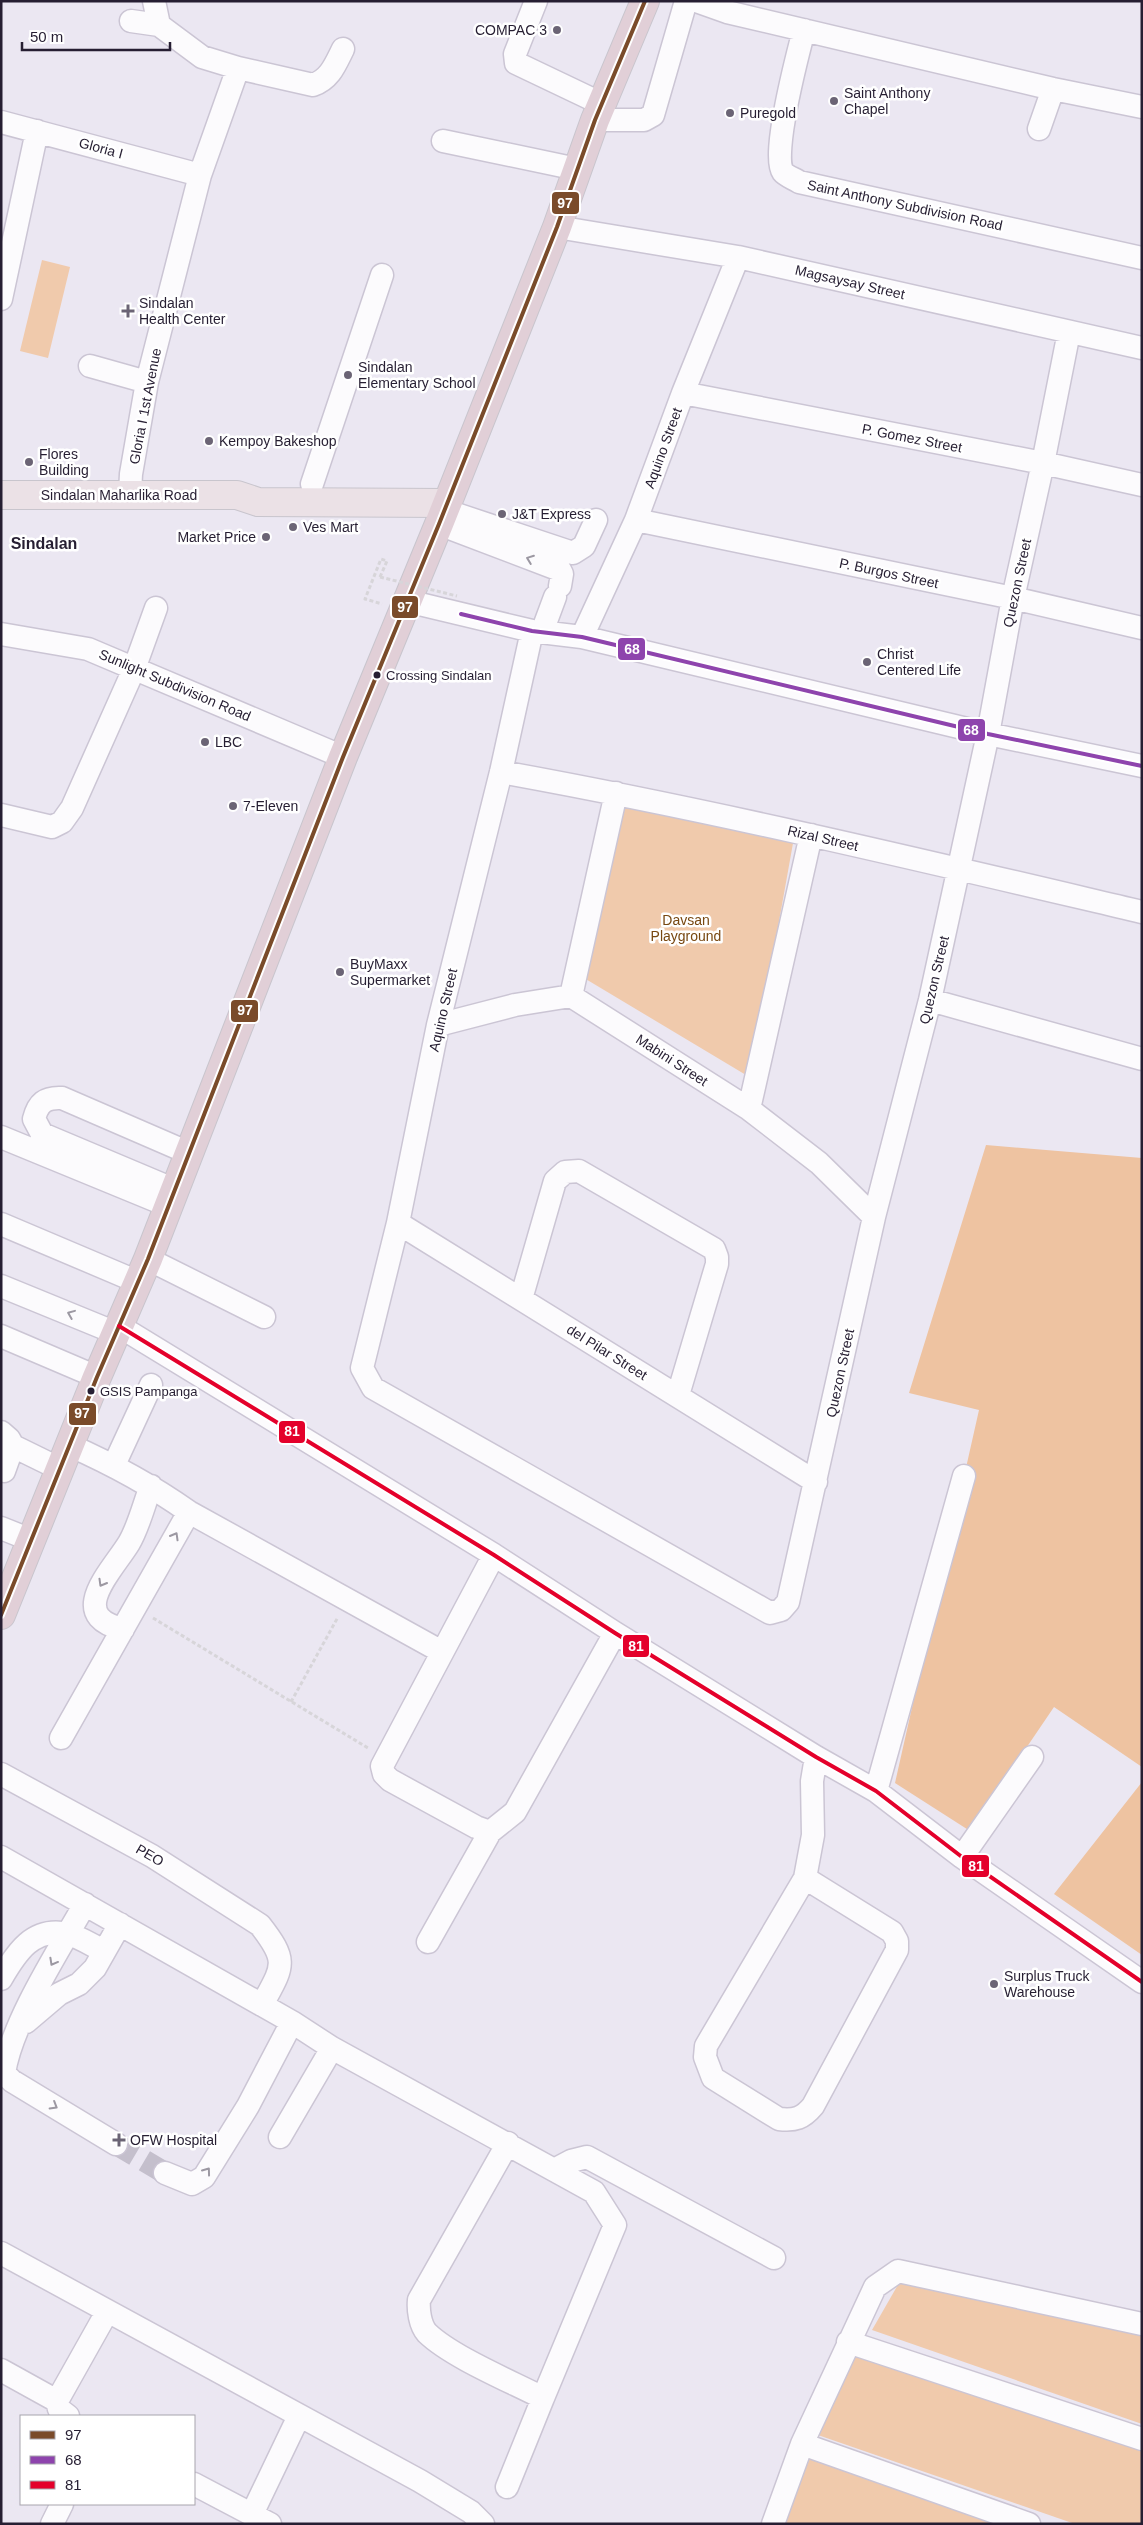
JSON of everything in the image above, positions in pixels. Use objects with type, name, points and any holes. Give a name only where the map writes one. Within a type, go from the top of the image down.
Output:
[{"type":"highway","points":[[2,1609],[172,1198],[343,756],[408,601],[557,227],[599,112],[645,1]]},
{"type":"main road","name":"Sindalan Maharlika Road","points":[[237,495],[257,485],[312,484],[445,507]]},
{"type":"main road","name":"Sindalan Maharlika Road","points":[[1,495],[130,493],[237,495],[258,502],[445,507]]},
{"type":"street","points":[[154,1],[159,25]]},
{"type":"street","points":[[536,1],[515,54],[516,63],[599,112],[644,120],[653,115],[686,1]]},
{"type":"street","points":[[696,1],[727,12],[1053,89],[1142,107]]},
{"type":"street","points":[[131,21],[159,25],[202,57],[238,68],[313,85],[324,82],[333,71],[343,49]]},
{"type":"street","name":"Saint Anthony Subdivision Road","points":[[804,30],[783,123],[779,161],[783,172],[799,182],[1142,258]]},
{"type":"street","name":"Gloria I 1st Avenue","points":[[130,493],[131,474],[147,382],[200,174],[238,68]]},
{"type":"street","points":[[1039,129],[1053,89]]},
{"type":"street","name":"Gloria I","points":[[1,122],[200,174]]},
{"type":"street","points":[[1,300],[37,131]]},
{"type":"street","points":[[442,141],[577,169]]},
{"type":"street","name":"Magsaysay Street","points":[[557,227],[738,256],[1142,348]]},
{"type":"street","name":"Aquino Street","points":[[582,637],[636,520],[683,393],[738,256]]},
{"type":"street","points":[[312,484],[382,275]]},
{"type":"street","name":"Quezon Street","points":[[770,1613],[781,1610],[788,1602],[874,1217],[930,1000],[988,734],[1013,598],[1044,463],[1069,332]]},
{"type":"street","points":[[90,366],[147,382]]},
{"type":"street","name":"P. Gomez Street","points":[[683,393],[1044,463],[1142,485]]},
{"type":"street","points":[[445,507],[573,553],[584,546],[596,520]]},
{"type":"street","name":"Aquino Street","points":[[445,507],[560,570],[562,574],[557,592],[537,631],[501,772],[438,1025],[398,1223],[362,1368],[373,1388],[770,1613]]},
{"type":"street","name":"P. Burgos Street","points":[[636,520],[1013,598],[1142,628]]},
{"type":"street","points":[[408,601],[537,631],[582,637],[988,734],[1142,766]]},
{"type":"street","points":[[1,815],[52,827],[62,822],[72,808],[134,669],[156,608]]},
{"type":"street","name":"Sunlight Subdivision Road","points":[[2,636],[88,649],[343,756]]},
{"type":"street","name":"Rizal Street","points":[[501,772],[616,793],[958,868],[1142,912]]},
{"type":"street","points":[[438,1025],[514,1004],[571,996],[616,793]]},
{"type":"street","points":[[749,1109],[811,836]]},
{"type":"street","name":"Mabini Street","points":[[571,996],[749,1109],[819,1163],[874,1217]]},
{"type":"street","points":[[930,1000],[1142,1059]]},
{"type":"street","points":[[172,1198],[42,1134],[34,1119],[37,1108],[43,1101],[52,1097],[62,1098],[189,1153]]},
{"type":"street","points":[[1,1136],[172,1198]]},
{"type":"street","points":[[521,1299],[554,1181],[565,1172],[579,1171],[714,1249],[717,1264],[678,1395]]},
{"type":"street","name":"del Pilar Street","points":[[398,1223],[816,1482]]},
{"type":"street","points":[[1,1224],[139,1278]]},
{"type":"street","points":[[1,1239],[139,1278],[264,1317]]},
{"type":"street","points":[[1,1286],[117,1329],[494,1555],[615,1633],[816,1757],[876,1791],[962,1857],[1142,1982]]},
{"type":"street","points":[[1,1336],[97,1376]]},
{"type":"street","points":[[114,1466],[151,1385]]},
{"type":"street","points":[[4,1471],[7,1439],[65,1457],[114,1466],[152,1486],[189,1512],[442,1652]]},
{"type":"street","points":[[876,1791],[964,1476]]},
{"type":"street","points":[[123,1629],[105,1623],[98,1617],[95,1597],[99,1585],[129,1542],[152,1486]]},
{"type":"street","points":[[62,1738],[189,1512]]},
{"type":"street","points":[[1,1528],[31,1540]]},
{"type":"street","points":[[129,1542],[162,1560]]},
{"type":"street","points":[[490,1832],[476,1827],[390,1780],[384,1774],[382,1766],[494,1555]]},
{"type":"street","points":[[428,1942],[490,1832],[515,1812],[615,1633]]},
{"type":"street","points":[[805,1878],[892,1932],[897,1941],[897,1950],[813,2106],[804,2116],[788,2120],[779,2119],[713,2078],[705,2057],[706,2046],[805,1878],[813,1835],[812,1781],[816,1757]]},
{"type":"street","points":[[962,1857],[1032,1757]]},
{"type":"street","name":"PEO","points":[[1,1774],[152,1856],[260,1925],[272,1941],[281,1958],[277,1976],[262,2005]]},
{"type":"street","points":[[1,1857],[292,2022],[332,2048],[508,2143],[594,2192],[615,2225],[507,2487]]},
{"type":"street","points":[[85,1904],[30,2002],[6,2059],[3,2072],[12,2081],[116,2144]]},
{"type":"street","points":[[20,2027],[60,1994],[78,1984],[95,1968],[120,1924]]},
{"type":"street","points":[[1,1979],[12,1960],[29,1940],[52,1933],[68,1934],[104,1951]]},
{"type":"street","points":[[165,2173],[192,2184],[204,2177],[248,2106],[292,2022]]},
{"type":"street","points":[[280,2137],[332,2048]]},
{"type":"street","points":[[508,2143],[418,2300],[418,2311],[426,2332],[460,2356],[543,2398]]},
{"type":"street","points":[[554,2170],[571,2161],[586,2157],[774,2258]]},
{"type":"street","points":[[1,2253],[454,2501],[471,2512],[482,2524]]},
{"type":"street","points":[[773,2524],[802,2444],[848,2342],[875,2288],[898,2271],[1142,2324]]},
{"type":"street","points":[[1,2370],[63,2409],[107,2312]]},
{"type":"street","points":[[848,2342],[1142,2439]]},
{"type":"street","points":[[195,2485],[261,2519],[299,2416]]},
{"type":"street","points":[[802,2444],[1029,2524]]},
{"type":"street","points":[[52,2524],[62,2505]]},
{"type":"path","points":[[365,599],[382,559],[387,561],[380,577],[457,596]]},
{"type":"path","points":[[291,1702],[348,1600]]},
{"type":"path","points":[[135,1607],[386,1760]]},
{"type":"green space","points":[[42,260],[70,267],[48,358],[20,351]]},
{"type":"green space","name":"Davsan Playground","points":[[621,794],[795,832],[751,1078],[584,978]]},
{"type":"green space","points":[[899,2283],[1142,2327],[1142,2424],[872,2330]]},
{"type":"green space","points":[[860,2349],[1142,2451],[1142,2524],[1075,2524],[815,2434]]},
{"type":"green space","points":[[812,2453],[1006,2524],[783,2524]]},
{"type":"shaded area","points":[[986,1145],[1142,1158],[1142,1767],[1054,1707],[970,1831],[895,1783],[979,1410],[909,1393]]},
{"type":"shaded area","points":[[1142,1782],[1142,1955],[1054,1894]]},
{"type":"tunnel","points":[[116,2144],[165,2173]]},
{"type":"transit line","name":"97","points":[[1,1615],[97,1377],[148,1259],[343,757],[439,524],[557,227],[595,120],[645,1]]},
{"type":"transit line","name":"68","points":[[461,614],[532,631],[582,637],[988,734],[1142,766]]},
{"type":"transit line","name":"81","points":[[119,1326],[494,1555],[615,1633],[816,1757],[876,1791],[962,1857],[1142,1982]]},
{"type":"place","name":"COMPAC 3","points":[[557,30]]},
{"type":"place","name":"Saint Anthony Chapel","points":[[834,101]]},
{"type":"place","name":"Puregold","points":[[730,113]]},
{"type":"place","name":"Sindalan Health Center","points":[[128,311]]},
{"type":"place","name":"Sindalan Elementary School","points":[[348,375]]},
{"type":"place","name":"Kempoy Bakeshop","points":[[209,441]]},
{"type":"place","name":"Flores Building","points":[[29,462]]},
{"type":"place","name":"J&T Express","points":[[502,514]]},
{"type":"place","name":"Ves Mart","points":[[293,527]]},
{"type":"place","name":"Market Price","points":[[266,537]]},
{"type":"place","name":"Christ Centered Life","points":[[867,662]]},
{"type":"place","name":"Crossing Sindalan","points":[[377,675]]},
{"type":"place","name":"LBC","points":[[205,742]]},
{"type":"place","name":"7-Eleven","points":[[233,806]]},
{"type":"place","name":"BuyMaxx Supermarket","points":[[340,972]]},
{"type":"place","name":"GSIS Pampanga","points":[[91,1391]]},
{"type":"place","name":"Surplus Truck Warehouse","points":[[994,1984]]},
{"type":"place","name":"OFW Hospital","points":[[119,2140]]},
{"type":"district","name":"Sindalan","points":[[44,543]]}]
